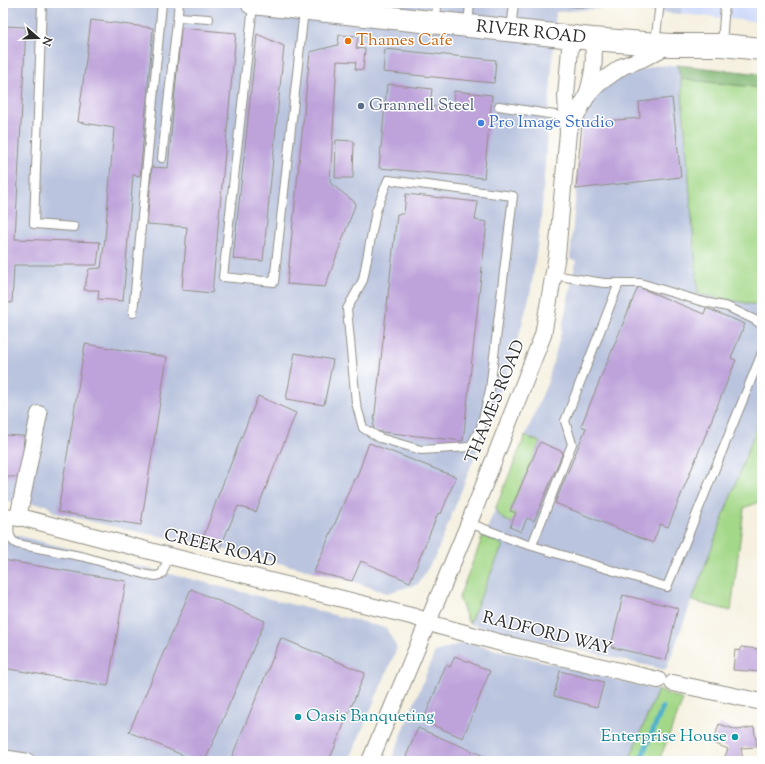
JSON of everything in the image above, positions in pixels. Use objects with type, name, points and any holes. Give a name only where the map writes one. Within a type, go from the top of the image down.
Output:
[{"type":"street","name":"RIVER ROAD","points":[[252,3],[304,9],[436,13],[468,26],[511,31],[662,44],[722,45],[762,49]]},
{"type":"street","points":[[581,38],[594,52],[591,83],[587,96]]},
{"type":"street","name":"THAMES ROAD","points":[[370,761],[469,523],[543,335],[557,255],[567,124],[566,96],[581,38]]},
{"type":"street","points":[[567,124],[587,96],[598,84],[623,66],[642,59],[662,44]]},
{"type":"street","points":[[11,517],[39,414]]},
{"type":"street","name":"CREEK ROAD","points":[[11,517],[415,617],[427,622]]},
{"type":"street","name":"RADFORD WAY","points":[[427,622],[505,644],[665,682],[762,702]]},
{"type":"lane","points":[[42,3],[34,224],[74,227]]},
{"type":"lane","points":[[133,313],[162,3]]},
{"type":"lane","points":[[162,158],[179,3]]},
{"type":"lane","points":[[252,3],[223,277],[274,282],[304,9]]},
{"type":"lane","points":[[468,26],[470,3]]},
{"type":"lane","points":[[511,31],[514,3]]},
{"type":"lane","points":[[660,3],[662,44]]},
{"type":"lane","points":[[722,45],[725,3]]},
{"type":"lane","points":[[178,17],[209,20]]},
{"type":"lane","points":[[499,106],[567,124]]},
{"type":"lane","points":[[388,180],[513,196],[490,390],[481,426],[470,447],[421,450],[380,438],[363,428],[356,403],[347,309],[363,280],[376,211],[388,180]]},
{"type":"lane","points":[[553,275],[604,283],[640,283],[700,301],[728,306],[755,320],[762,326]]},
{"type":"lane","points":[[532,545],[572,444],[565,421],[619,283]]},
{"type":"lane","points":[[469,523],[532,545],[667,587],[762,353]]},
{"type":"lane","points":[[11,517],[10,538],[18,544],[85,557],[147,575],[156,576],[162,574],[169,556]]},
{"type":"lane","points":[[3,754],[28,758],[28,761]]},
{"type":"shaded area","points":[[3,3],[682,3],[681,14],[605,8],[556,12],[541,219],[531,290],[512,362],[436,555],[418,584],[387,593],[352,581],[198,543],[138,532],[55,513],[46,505],[3,501]]},
{"type":"shaded area","points":[[682,3],[762,3],[762,22],[681,14]]},
{"type":"shaded area","points":[[677,65],[681,79],[698,294],[762,306],[762,412],[666,670],[469,624],[459,597],[548,381],[561,333],[576,261],[570,259],[582,123],[597,94],[612,81],[653,66]]},
{"type":"shaded area","points":[[3,532],[386,628],[397,648],[349,761],[3,761]]},
{"type":"shaded area","points":[[465,642],[658,690],[629,761],[391,761],[435,652]]},
{"type":"green space","points":[[677,65],[762,74],[762,88],[681,79]]},
{"type":"green space","points":[[681,79],[762,88],[762,306],[698,294]]},
{"type":"green space","points":[[762,412],[762,501],[744,508],[731,611],[692,601]]},
{"type":"green space","points":[[525,436],[540,442],[510,511],[516,513],[512,523],[501,517],[496,507]]},
{"type":"green space","points":[[483,536],[503,545],[469,624],[459,597]]},
{"type":"green space","points":[[658,690],[683,700],[659,761],[629,761]]},
{"type":"building","points":[[553,3],[591,3],[591,7],[575,7]]},
{"type":"building","points":[[91,20],[153,28],[140,176],[133,175],[123,301],[98,299],[99,290],[84,290],[89,269],[101,268],[105,238],[114,128],[78,122]]},
{"type":"building","points":[[3,26],[26,27],[15,239],[100,242],[97,265],[14,265],[12,303],[3,302]]},
{"type":"building","points":[[181,28],[236,33],[212,293],[182,290],[187,227],[147,224],[152,167],[168,168]]},
{"type":"building","points":[[257,34],[284,46],[263,261],[233,259]]},
{"type":"building","points":[[339,35],[358,36],[356,48],[365,49],[363,70],[355,69],[356,62],[337,61],[330,183],[356,203],[325,287],[287,284],[310,52],[338,45]]},
{"type":"building","points":[[385,49],[496,60],[494,83],[383,72]]},
{"type":"building","points":[[387,84],[432,89],[430,106],[453,109],[454,91],[492,95],[484,178],[379,168]]},
{"type":"building","points":[[672,98],[681,177],[576,189],[582,123],[640,118],[639,102]]},
{"type":"building","points":[[336,140],[354,141],[353,178],[335,178]]},
{"type":"building","points":[[406,194],[478,202],[475,220],[487,222],[463,441],[373,431],[397,214],[404,214]]},
{"type":"building","points":[[638,287],[704,314],[706,308],[745,324],[731,358],[736,360],[668,527],[660,524],[653,543],[555,503],[586,428],[581,426]]},
{"type":"building","points":[[85,344],[167,357],[141,525],[58,512]]},
{"type":"building","points":[[295,353],[333,360],[324,405],[286,399]]},
{"type":"building","points":[[258,396],[296,413],[256,512],[238,506],[220,548],[201,544],[218,496]]},
{"type":"building","points":[[3,435],[24,436],[22,477],[3,477]]},
{"type":"building","points":[[540,442],[563,452],[534,521],[527,518],[521,532],[510,527],[516,513],[510,511]]},
{"type":"building","points":[[369,443],[456,477],[441,514],[438,513],[410,582],[361,561],[352,581],[314,572],[354,479],[356,479]]},
{"type":"building","points":[[3,560],[126,581],[108,686],[3,668]]},
{"type":"building","points":[[191,589],[265,621],[205,761],[196,761],[129,732]]},
{"type":"building","points":[[623,595],[678,608],[666,660],[611,647]]},
{"type":"building","points":[[760,632],[762,632],[762,672],[733,670],[735,650],[740,651],[741,647],[758,649]]},
{"type":"building","name":"Oasis Banqueting","points":[[281,638],[365,673],[329,761],[230,761]]},
{"type":"building","points":[[455,656],[490,671],[463,738],[423,721],[446,665],[450,667]]},
{"type":"building","points":[[560,671],[604,682],[597,707],[554,696]]},
{"type":"building","name":"Enterprise House","points":[[719,724],[737,730],[754,727],[757,747],[741,748],[743,761],[723,761],[728,749],[713,743]]},
{"type":"building","points":[[418,728],[496,761],[404,761]]},
{"type":"waterway","points":[[640,761],[663,707]]},
{"type":"place","name":"Thames Cafe","points":[[348,41]]},
{"type":"place","name":"Grannell Steel","points":[[361,106]]},
{"type":"place","name":"Pro Image Studio","points":[[481,123]]},
{"type":"place","name":"Oasis Banqueting","points":[[298,717]]},
{"type":"place","name":"Enterprise House","points":[[735,737]]}]
